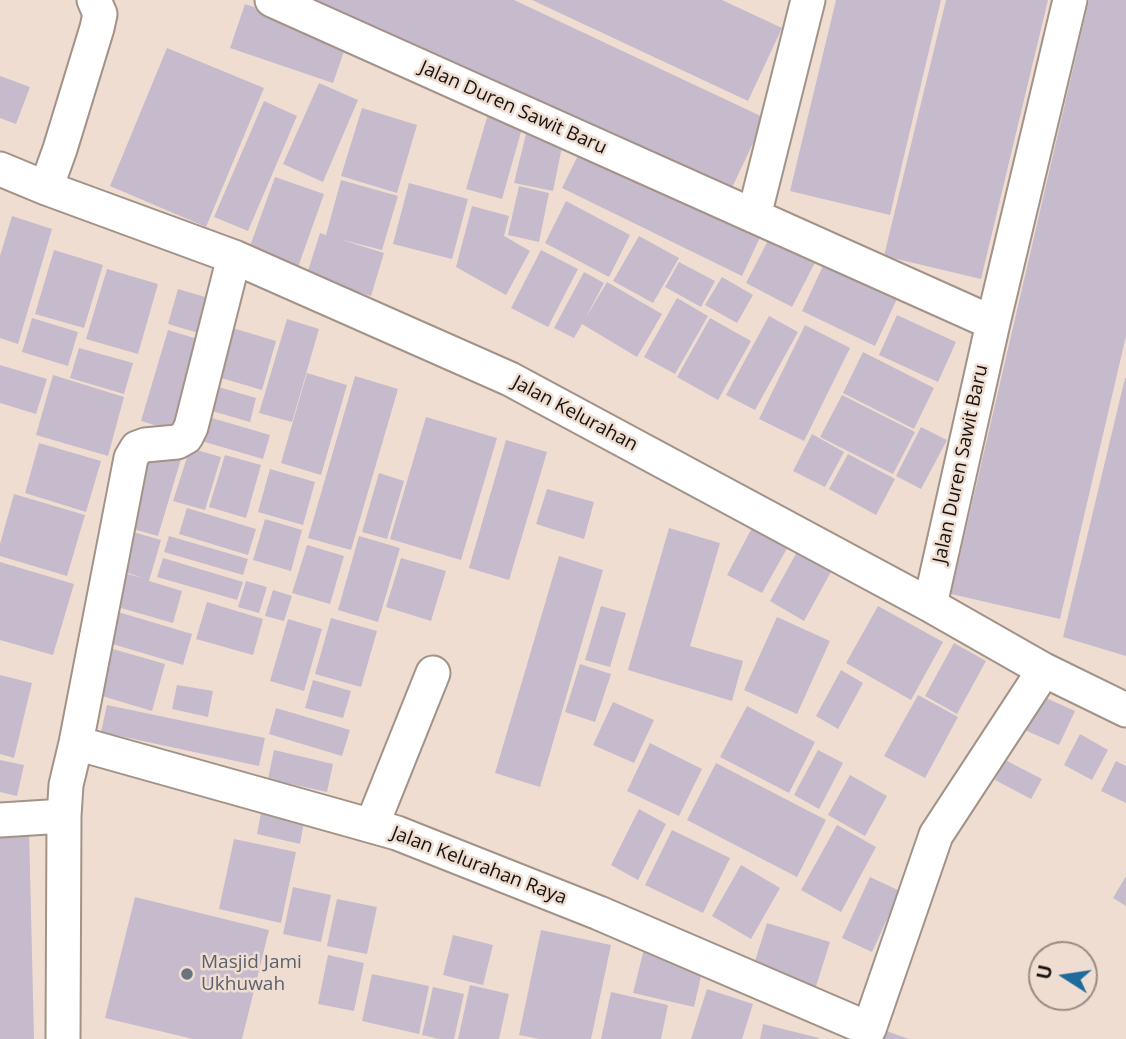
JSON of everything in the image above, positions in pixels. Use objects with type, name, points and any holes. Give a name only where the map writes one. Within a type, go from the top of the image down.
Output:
[{"type":"street","points":[[46,188],[97,28],[100,14],[94,0]]},
{"type":"street","name":"Jalan Duren Sawit Baru","points":[[272,0],[993,323]]},
{"type":"street","points":[[754,216],[807,0]]},
{"type":"street","name":"Jalan Duren Sawit Baru","points":[[930,605],[993,323],[1070,0]]},
{"type":"street","name":"Jalan Kelurahan","points":[[0,169],[234,257],[510,379],[930,605],[1044,670],[1126,710]]},
{"type":"street","points":[[62,1039],[66,785],[131,458],[138,448],[145,445],[177,442],[186,437],[191,427],[234,257]]},
{"type":"street","name":"Jalan Kelurahan Raya","points":[[76,743],[372,825],[599,913],[869,1029],[936,835],[1044,670]]},
{"type":"street","points":[[372,825],[433,673]]},
{"type":"street","points":[[0,820],[64,816]]},
{"type":"building","points":[[313,0],[514,0],[765,118],[728,196]]},
{"type":"building","points":[[532,0],[722,0],[782,28],[748,101]]},
{"type":"building","points":[[836,0],[941,0],[890,215],[790,191]]},
{"type":"building","points":[[946,0],[1048,0],[981,279],[884,256]]},
{"type":"building","points":[[1089,0],[1126,0],[1126,336],[1060,619],[951,594]]},
{"type":"building","points":[[245,4],[348,40],[333,83],[230,48]]},
{"type":"building","points":[[167,48],[264,88],[206,227],[110,186]]},
{"type":"building","points":[[0,76],[30,87],[16,124],[0,118]]},
{"type":"building","points":[[319,83],[358,100],[323,182],[283,164]]},
{"type":"building","points":[[264,101],[297,116],[248,231],[214,217]]},
{"type":"building","points":[[362,108],[417,125],[397,193],[341,176]]},
{"type":"building","points":[[488,114],[523,125],[502,199],[466,189]]},
{"type":"building","points":[[526,134],[563,142],[553,191],[514,183]]},
{"type":"building","points":[[584,143],[763,231],[742,276],[562,188]]},
{"type":"building","points":[[275,177],[324,194],[298,267],[249,249]]},
{"type":"building","points":[[341,180],[398,196],[382,250],[339,239],[384,253],[371,296],[306,277],[320,233],[326,235]]},
{"type":"building","points":[[409,183],[468,199],[452,259],[393,244]]},
{"type":"building","points":[[519,186],[549,193],[539,242],[508,235]]},
{"type":"building","points":[[566,201],[630,235],[609,277],[545,243]]},
{"type":"building","points":[[472,206],[509,216],[504,236],[530,251],[506,295],[456,267]]},
{"type":"building","points":[[12,216],[52,229],[18,344],[0,338],[0,256]]},
{"type":"building","points":[[775,227],[821,251],[792,307],[746,283]]},
{"type":"building","points":[[639,236],[679,258],[653,303],[613,281]]},
{"type":"building","points":[[54,250],[103,265],[84,328],[35,314]]},
{"type":"building","points":[[541,250],[578,269],[548,327],[511,308]]},
{"type":"building","points":[[830,251],[903,286],[875,346],[802,311]]},
{"type":"building","points":[[679,262],[715,281],[701,307],[665,287]]},
{"type":"building","points":[[107,269],[158,284],[138,354],[86,339]]},
{"type":"building","points":[[584,272],[604,283],[585,319],[607,282],[662,314],[637,357],[582,324],[574,338],[554,328]]},
{"type":"building","points":[[722,277],[753,295],[737,323],[705,305]]},
{"type":"building","points":[[178,289],[212,299],[202,334],[168,324]]},
{"type":"building","points":[[677,298],[708,316],[675,374],[644,357]]},
{"type":"building","points":[[897,315],[956,342],[938,382],[879,355]]},
{"type":"building","points":[[769,316],[798,332],[755,410],[726,395]]},
{"type":"building","points":[[32,318],[78,332],[68,366],[22,352]]},
{"type":"building","points":[[710,318],[751,341],[718,400],[677,377]]},
{"type":"building","points":[[287,319],[319,329],[292,422],[259,413]]},
{"type":"building","points":[[805,325],[850,348],[804,441],[759,419]]},
{"type":"building","points":[[226,326],[276,341],[262,390],[211,375]]},
{"type":"building","points":[[168,330],[201,340],[175,431],[141,421]]},
{"type":"building","points":[[79,348],[133,363],[124,394],[70,378]]},
{"type":"building","points":[[863,352],[934,388],[914,429],[843,393]]},
{"type":"building","points":[[0,365],[47,379],[36,414],[0,403]]},
{"type":"building","points":[[307,373],[347,385],[321,475],[281,463]]},
{"type":"building","points":[[53,375],[124,397],[108,456],[36,435]]},
{"type":"building","points":[[355,376],[398,389],[351,550],[308,538]]},
{"type":"building","points":[[1126,378],[1126,656],[1063,637]]},
{"type":"building","points":[[205,383],[256,398],[250,422],[198,407]]},
{"type":"building","points":[[842,395],[915,432],[893,474],[820,437]]},
{"type":"building","points":[[198,414],[270,435],[263,459],[191,438]]},
{"type":"building","points":[[426,417],[497,438],[461,560],[390,539]]},
{"type":"building","points":[[921,427],[947,440],[921,489],[896,476]]},
{"type":"building","points":[[812,434],[844,452],[825,487],[793,471]]},
{"type":"building","points":[[506,440],[547,452],[509,580],[469,568]]},
{"type":"building","points":[[39,443],[101,461],[86,512],[25,493]]},
{"type":"building","points":[[145,448],[181,459],[158,536],[122,526]]},
{"type":"building","points":[[190,448],[221,457],[205,510],[173,501]]},
{"type":"building","points":[[848,454],[895,479],[876,515],[829,489]]},
{"type":"building","points":[[225,455],[261,465],[246,518],[209,507]]},
{"type":"building","points":[[270,469],[315,482],[303,525],[258,512]]},
{"type":"building","points":[[379,473],[404,481],[387,539],[362,532]]},
{"type":"building","points":[[547,489],[594,502],[584,539],[536,524]]},
{"type":"building","points":[[14,494],[85,515],[67,576],[0,556],[0,544]]},
{"type":"building","points":[[187,508],[256,529],[248,555],[179,534]]},
{"type":"building","points":[[265,519],[302,530],[291,571],[253,560]]},
{"type":"building","points":[[754,524],[790,543],[762,593],[727,575]]},
{"type":"building","points":[[669,528],[720,543],[690,646],[743,661],[732,701],[628,670]]},
{"type":"building","points":[[123,529],[161,540],[149,581],[182,591],[173,623],[114,606],[124,573],[146,579],[113,568]]},
{"type":"building","points":[[169,536],[248,559],[243,575],[164,552]]},
{"type":"building","points":[[359,536],[400,548],[378,622],[338,610]]},
{"type":"building","points":[[307,545],[344,556],[330,604],[292,593]]},
{"type":"building","points":[[798,550],[832,570],[804,621],[770,601]]},
{"type":"building","points":[[559,556],[603,570],[540,787],[495,773]]},
{"type":"building","points":[[163,558],[243,582],[237,600],[157,577]]},
{"type":"building","points":[[401,558],[446,571],[431,621],[386,607]]},
{"type":"building","points":[[0,562],[74,584],[53,655],[0,640]]},
{"type":"building","points":[[246,581],[267,587],[259,613],[238,607]]},
{"type":"building","points":[[273,590],[292,596],[284,621],[265,616]]},
{"type":"building","points":[[207,602],[263,619],[253,655],[196,639]]},
{"type":"building","points":[[601,606],[626,613],[610,667],[585,660]]},
{"type":"building","points":[[878,606],[943,642],[911,700],[846,663]]},
{"type":"building","points":[[108,609],[192,634],[183,665],[99,640]]},
{"type":"building","points":[[777,617],[830,641],[797,714],[744,690]]},
{"type":"building","points":[[331,618],[377,631],[361,687],[315,674]]},
{"type":"building","points":[[288,619],[322,629],[304,691],[270,681]]},
{"type":"building","points":[[954,643],[986,661],[957,714],[925,696]]},
{"type":"building","points":[[106,647],[165,664],[152,711],[92,693]]},
{"type":"building","points":[[580,664],[611,674],[595,722],[565,712]]},
{"type":"building","points":[[841,670],[863,683],[838,729],[816,716]]},
{"type":"building","points":[[0,675],[32,683],[14,758],[0,754]]},
{"type":"building","points":[[313,680],[351,691],[343,718],[305,708]]},
{"type":"building","points":[[177,685],[213,691],[208,717],[172,709]]},
{"type":"building","points":[[1035,693],[1075,711],[1059,745],[1020,728]]},
{"type":"building","points":[[918,695],[958,717],[925,778],[884,756]]},
{"type":"building","points":[[613,702],[654,720],[634,763],[593,745]]},
{"type":"building","points":[[107,705],[265,738],[259,766],[101,732]]},
{"type":"building","points":[[747,706],[815,742],[789,793],[720,757]]},
{"type":"building","points":[[276,708],[350,730],[342,756],[269,734]]},
{"type":"building","points":[[1080,734],[1108,750],[1092,780],[1064,765]]},
{"type":"building","points":[[650,743],[702,769],[679,816],[627,791]]},
{"type":"building","points":[[274,750],[333,764],[327,792],[268,779]]},
{"type":"building","points":[[818,750],[843,763],[819,809],[794,795]]},
{"type":"building","points":[[0,760],[24,765],[17,796],[0,792]]},
{"type":"building","points":[[1005,760],[1042,779],[1031,799],[995,780]]},
{"type":"building","points":[[1116,761],[1126,766],[1126,803],[1101,791]]},
{"type":"building","points":[[716,763],[826,820],[797,877],[687,820]]},
{"type":"building","points":[[850,775],[887,796],[865,836],[828,815]]},
{"type":"building","points":[[263,802],[306,811],[300,844],[257,834]]},
{"type":"building","points":[[639,809],[666,824],[638,880],[611,865]]},
{"type":"building","points":[[837,825],[876,847],[841,912],[801,890]]},
{"type":"building","points":[[0,828],[29,828],[34,1039],[0,1039]]},
{"type":"building","points":[[672,830],[730,858],[703,913],[645,885]]},
{"type":"building","points":[[234,839],[296,852],[281,923],[219,909]]},
{"type":"building","points":[[741,865],[780,888],[751,939],[712,916]]},
{"type":"building","points":[[1126,876],[1126,906],[1113,898]]},
{"type":"building","points":[[870,877],[900,891],[872,952],[842,938]]},
{"type":"building","points":[[293,887],[331,895],[321,942],[283,934]]},
{"type":"building","name":"Masjid Jami Ukhuwah","points":[[135,897],[269,930],[242,1039],[193,1039],[105,1018]]},
{"type":"building","points":[[337,899],[377,907],[367,954],[327,946]]},
{"type":"building","points":[[767,923],[830,942],[813,996],[750,977]]},
{"type":"building","points":[[541,930],[611,945],[591,1039],[540,1039],[519,1035]]},
{"type":"building","points":[[453,935],[493,945],[483,985],[443,975]]},
{"type":"building","points":[[644,949],[704,963],[694,1007],[633,993]]},
{"type":"building","points":[[328,955],[364,963],[354,1011],[318,1004]]},
{"type":"building","points":[[372,974],[429,986],[419,1034],[362,1021]]},
{"type":"building","points":[[470,985],[509,994],[499,1039],[458,1039]]},
{"type":"building","points":[[433,987],[464,994],[454,1039],[422,1035]]},
{"type":"building","points":[[707,989],[753,1004],[742,1039],[691,1039]]},
{"type":"building","points":[[611,992],[668,1005],[661,1039],[601,1039]]},
{"type":"building","points":[[763,1024],[819,1038],[760,1039]]},
{"type":"building","points":[[878,1028],[909,1039],[874,1039]]},
{"type":"place","name":"Masjid Jami Ukhuwah","points":[[187,974]]}]
